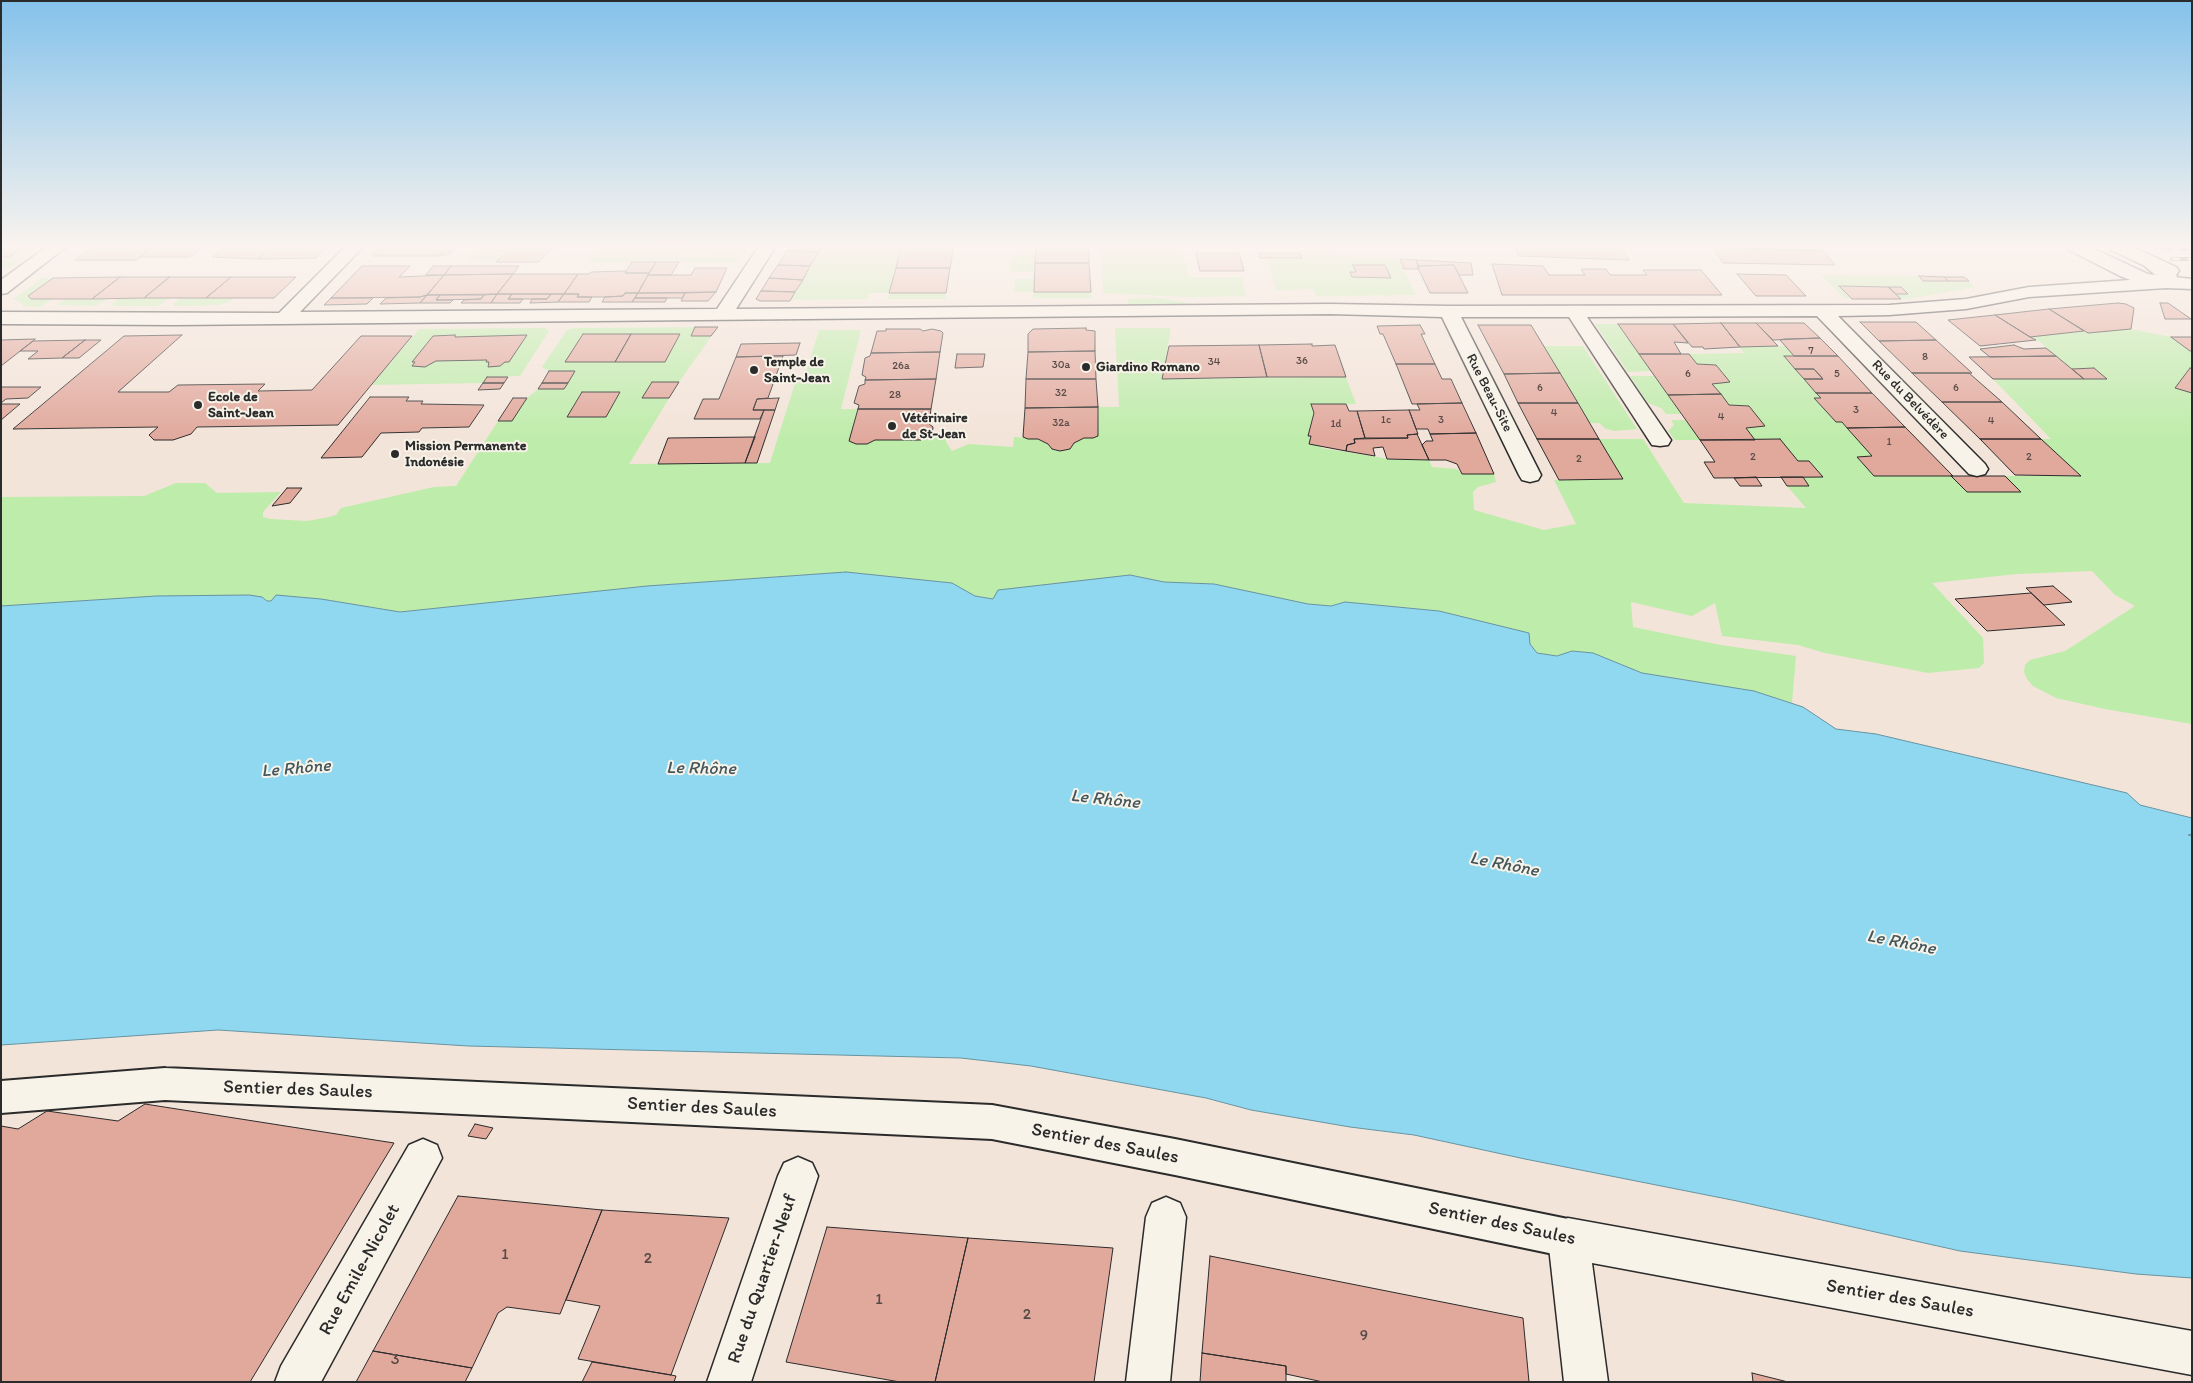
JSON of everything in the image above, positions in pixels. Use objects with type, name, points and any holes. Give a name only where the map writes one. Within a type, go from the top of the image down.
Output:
[{"type":"street","points":[[284,318],[291,311]]},
{"type":"street","points":[[723,314],[725,311]]},
{"type":"street","points":[[1,318],[175,319],[1143,311]]},
{"type":"street","points":[[1391,311],[1755,311]]},
{"type":"street","name":"Rue du Belvédère","points":[[1823,311],[1977,469]]},
{"type":"street","name":"Rue Beau-Site","points":[[1448,312],[1530,475]]},
{"type":"street","points":[[1575,312],[1660,440]]},
{"type":"street","points":[[1,329],[128,327],[175,319]]},
{"type":"street","name":"Sentier des Saules","points":[[1,1097],[165,1084],[992,1122],[1176,1157],[1568,1238],[2192,1353]]},
{"type":"street","name":"Rue Emile-Nicolet","points":[[297,1382],[423,1158]]},
{"type":"street","name":"Rue du Quartier-Neuf","points":[[729,1382],[798,1176]]},
{"type":"street","points":[[1148,1382],[1166,1216]]},
{"type":"street","points":[[1568,1238],[1586,1382]]},
{"type":"green space","points":[[1595,324],[1618,324],[1651,371],[1628,372]]},
{"type":"green space","points":[[718,327],[679,382],[629,464],[770,463],[795,383],[803,382],[819,330],[861,330],[841,409],[858,409],[850,440],[856,444],[867,444],[875,440],[920,440],[926,435],[947,435],[946,442],[952,451],[969,444],[1013,447],[1014,437],[1038,439],[1048,444],[1052,449],[1060,451],[1070,449],[1074,443],[1084,438],[1098,436],[1098,407],[1119,407],[1115,328],[1171,328],[1162,379],[1346,377],[1356,404],[1311,404],[1314,413],[1309,436],[1311,436],[1310,442],[1322,446],[1321,448],[1390,459],[1429,460],[1432,467],[1457,469],[1462,474],[1494,474],[1496,482],[1478,487],[1473,492],[1474,510],[1544,530],[1576,524],[1554,480],[1622,479],[1599,439],[1643,439],[1684,503],[1806,508],[1787,486],[1809,486],[1803,477],[1822,477],[1809,461],[1798,461],[1755,440],[1746,428],[1765,426],[1749,406],[1729,405],[1712,384],[1730,382],[1716,365],[1697,364],[1689,354],[1744,353],[1740,347],[1785,346],[1794,356],[1784,357],[1821,398],[1815,398],[1842,422],[1872,456],[1857,457],[1874,476],[1951,476],[1968,492],[2020,492],[2005,476],[2081,476],[2041,439],[2051,439],[1993,379],[2083,379],[2040,342],[2030,337],[2084,331],[2088,333],[2131,329],[2171,337],[2192,352],[2192,366],[2175,388],[2192,393],[2192,724],[2105,709],[2056,698],[2033,686],[2027,679],[2024,672],[2025,665],[2030,660],[2065,651],[2135,606],[2115,595],[2092,571],[2017,574],[1932,583],[1983,638],[1984,663],[1979,668],[1928,673],[1825,653],[1798,645],[1722,636],[1715,603],[1692,616],[1631,602],[1633,627],[1721,645],[1796,656],[1792,703],[1754,691],[1642,673],[1593,653],[1572,651],[1557,656],[1537,653],[1530,644],[1528,633],[1439,611],[1345,602],[1331,606],[1308,604],[1214,584],[1164,582],[1131,575],[993,599],[975,596],[952,583],[846,572],[647,586],[400,612],[321,599],[276,596],[271,601],[267,601],[262,597],[156,596],[1,606],[1,497],[144,496],[176,483],[205,483],[217,493],[281,492],[263,512],[263,517],[307,521],[329,517],[336,515],[341,508],[434,487],[456,486],[513,398],[527,398],[538,389],[564,389],[575,371],[549,371],[542,367],[567,330],[574,328]]},
{"type":"green space","points":[[545,328],[549,331],[520,376],[487,377],[483,383],[372,385],[419,329]]},
{"type":"green space","points":[[1544,346],[1583,346],[1637,429],[1615,431],[1606,429],[1599,423],[1589,423]]},
{"type":"green space","points":[[1630,376],[1654,376],[1681,414],[1666,414],[1661,408],[1648,403]]},
{"type":"green space","points":[[1671,420],[1685,420],[1700,440],[1675,440],[1668,431],[1674,425]]},
{"type":"water","name":"Le Rhône","points":[[846,572],[952,583],[975,596],[993,599],[998,590],[1130,575],[1164,582],[1214,584],[1308,604],[1331,606],[1345,602],[1439,611],[1529,633],[1530,644],[1537,653],[1557,656],[1572,651],[1593,653],[1642,673],[1754,691],[1803,707],[1836,729],[1876,734],[2127,793],[2140,805],[2192,818],[2192,834],[2188,835],[2192,836],[2192,1278],[2136,1274],[1960,1251],[1737,1201],[1414,1135],[1350,1127],[1251,1110],[1206,1098],[1031,1066],[961,1058],[468,1046],[218,1030],[1,1045],[1,606],[156,596],[249,595],[271,601],[276,595],[321,599],[400,612],[647,586]]},
{"type":"building","points":[[2051,311],[2084,331],[2030,337],[1995,315]]},
{"type":"building","points":[[2052,311],[2134,311],[2131,329],[2088,333]]},
{"type":"building","points":[[2162,311],[2179,311],[2191,319],[2165,319]]},
{"type":"building","points":[[1995,315],[2036,340],[1980,346],[1948,320]]},
{"type":"building","points":[[1860,322],[1916,322],[1936,340],[1879,341]]},
{"type":"building","points":[[1721,323],[1756,323],[1778,346],[1740,347]]},
{"type":"building","points":[[1721,323],[1740,347],[1704,349],[1703,347],[1692,347],[1673,324]]},
{"type":"building","points":[[1756,323],[1804,323],[1820,338],[1773,340]]},
{"type":"building","points":[[1618,324],[1673,324],[1688,343],[1674,342],[1681,354],[1639,354]]},
{"type":"building","points":[[1420,325],[1425,334],[1421,334],[1435,364],[1396,364],[1383,334],[1380,334],[1377,326]]},
{"type":"building","points":[[1478,325],[1531,325],[1560,373],[1504,374]]},
{"type":"building","points":[[695,327],[718,327],[711,336],[691,336]]},
{"type":"building","points":[[1086,328],[1086,330],[1095,331],[1095,351],[1028,352],[1028,334],[1033,329]]},
{"type":"building","points":[[886,329],[920,329],[923,331],[932,329],[941,331],[943,333],[940,352],[871,353],[877,331],[886,331]]},
{"type":"building","points":[[583,334],[631,334],[615,362],[565,362]]},
{"type":"building","points":[[631,334],[680,334],[665,362],[615,362]]},
{"type":"building","points":[[182,335],[118,392],[169,392],[178,385],[265,384],[258,391],[312,390],[361,336],[412,336],[338,425],[197,427],[191,434],[173,440],[154,440],[149,435],[158,427],[13,429],[124,336]]},
{"type":"building","points":[[455,335],[455,337],[527,335],[509,362],[505,362],[500,366],[488,367],[489,362],[486,362],[487,360],[436,361],[425,367],[412,366],[415,362],[412,362],[433,336]]},
{"type":"building","points":[[2171,337],[2192,337],[2192,351],[2190,351]]},
{"type":"building","points":[[1820,338],[1838,356],[1794,356],[1780,340],[1784,339]]},
{"type":"building","points":[[35,339],[33,341],[1,366],[1,340]]},
{"type":"building","points":[[85,340],[62,358],[28,359],[38,351],[20,351],[33,341]]},
{"type":"building","points":[[85,340],[101,340],[79,358],[62,358]]},
{"type":"building","points":[[1936,340],[1972,373],[1912,373],[1879,341]]},
{"type":"building","points":[[800,343],[796,355],[736,357],[741,344]]},
{"type":"building","points":[[1312,344],[1312,346],[1335,345],[1346,377],[1267,377],[1259,345]]},
{"type":"building","points":[[1259,345],[1267,377],[1162,379],[1169,346]]},
{"type":"building","points":[[2014,345],[2024,349],[2046,348],[2056,356],[1990,357],[1980,349]]},
{"type":"building","points":[[1095,351],[1096,379],[1026,379],[1028,352]]},
{"type":"building","points":[[940,352],[936,379],[865,380],[866,377],[862,375],[865,358],[870,356],[871,353]]},
{"type":"building","points":[[957,354],[985,354],[983,367],[955,368]]},
{"type":"building","points":[[1639,354],[1689,354],[1697,364],[1716,365],[1730,382],[1712,384],[1721,394],[1668,395]]},
{"type":"building","points":[[783,356],[768,398],[757,399],[753,410],[764,410],[760,419],[694,419],[703,399],[719,399],[736,357]]},
{"type":"building","points":[[1784,356],[1838,356],[1872,393],[1816,393],[1804,379],[1823,379],[1814,369],[1795,369]]},
{"type":"building","points":[[2056,356],[2084,379],[1993,379],[1969,357]]},
{"type":"building","points":[[1396,364],[1435,364],[1442,379],[1451,379],[1462,403],[1412,404]]},
{"type":"building","points":[[2094,368],[2107,379],[2084,379],[2072,369]]},
{"type":"building","points":[[2190,368],[2192,369],[2192,393],[2175,388]]},
{"type":"building","points":[[1795,369],[1814,369],[1823,379],[1804,379]]},
{"type":"building","points":[[549,371],[575,371],[568,383],[542,383]]},
{"type":"building","points":[[1560,373],[1578,403],[1518,403],[1504,374]]},
{"type":"building","points":[[1912,373],[1969,373],[2002,402],[1942,402]]},
{"type":"building","points":[[487,377],[508,377],[504,383],[483,383]]},
{"type":"building","points":[[936,379],[931,409],[858,409],[859,405],[854,403],[859,386],[865,384],[865,380]]},
{"type":"building","points":[[1026,379],[1096,379],[1098,407],[1025,408]]},
{"type":"building","points":[[652,382],[679,382],[669,398],[642,398]]},
{"type":"building","points":[[483,383],[504,383],[500,389],[478,390]]},
{"type":"building","points":[[542,383],[568,383],[564,389],[538,389]]},
{"type":"building","points":[[1,387],[41,387],[28,398],[6,399],[1,403]]},
{"type":"building","points":[[582,392],[620,392],[606,417],[567,417]]},
{"type":"building","points":[[1816,393],[1872,393],[1905,427],[1847,428],[1842,422],[1836,422],[1814,398],[1821,398]]},
{"type":"building","points":[[1721,394],[1729,405],[1749,406],[1765,426],[1746,428],[1755,440],[1700,440],[1668,395]]},
{"type":"building","points":[[370,397],[409,397],[406,401],[423,401],[421,404],[484,405],[469,427],[422,428],[419,432],[381,433],[362,457],[321,458]]},
{"type":"building","points":[[513,398],[527,398],[512,421],[498,421]]},
{"type":"building","points":[[779,398],[775,410],[753,410],[757,399]]},
{"type":"building","points":[[1942,402],[2002,402],[2041,439],[1980,439]]},
{"type":"building","points":[[1462,403],[1476,433],[1430,434],[1428,429],[1416,429],[1409,410],[1420,410],[1417,404]]},
{"type":"building","points":[[1518,403],[1578,403],[1599,439],[1537,439]]},
{"type":"building","points":[[1,404],[20,404],[1,420]]},
{"type":"building","points":[[1311,404],[1346,404],[1349,411],[1357,411],[1365,438],[1354,439],[1355,443],[1347,445],[1346,451],[1309,444],[1311,436],[1308,436],[1314,413]]},
{"type":"building","points":[[1098,407],[1098,436],[1084,438],[1074,443],[1070,449],[1060,451],[1052,449],[1048,444],[1038,439],[1023,437],[1025,408]]},
{"type":"building","name":"Vétérinaire de St-Jean","points":[[858,409],[931,409],[929,424],[933,427],[932,435],[922,437],[921,440],[875,440],[867,444],[856,444],[849,441]]},
{"type":"building","points":[[764,410],[775,410],[757,463],[745,463]]},
{"type":"building","points":[[1409,410],[1418,434],[1407,435],[1408,438],[1365,438],[1357,411]]},
{"type":"building","points":[[1905,427],[1953,476],[1874,476],[1857,457],[1872,456],[1847,428]]},
{"type":"building","points":[[1476,433],[1494,474],[1462,474],[1457,464],[1446,460],[1429,460],[1422,445],[1426,441],[1433,441],[1430,434]]},
{"type":"building","points":[[1417,434],[1429,460],[1387,459],[1383,447],[1373,448],[1375,456],[1346,451],[1347,445],[1355,443],[1354,439],[1408,438],[1407,435]]},
{"type":"building","points":[[755,437],[745,463],[658,464],[668,438]]},
{"type":"building","points":[[1537,439],[1599,439],[1623,479],[1559,480]]},
{"type":"building","points":[[1780,439],[1798,461],[1809,461],[1823,477],[1714,478],[1704,462],[1715,462],[1700,440]]},
{"type":"building","points":[[1980,439],[2041,439],[2081,476],[2015,475]]},
{"type":"building","points":[[1951,476],[2005,476],[2021,492],[1967,492]]},
{"type":"building","points":[[1756,477],[1762,486],[1740,486],[1734,478]]},
{"type":"building","points":[[1781,477],[1803,477],[1809,486],[1787,486]]},
{"type":"building","points":[[287,488],[302,488],[290,503],[272,506]]},
{"type":"building","points":[[2053,586],[2072,602],[2044,605],[2026,588]]},
{"type":"building","points":[[2031,593],[2065,625],[1987,631],[1955,599]]},
{"type":"building","points":[[145,1104],[394,1143],[250,1382],[1,1382],[1,1126],[18,1129],[47,1111],[118,1121]]},
{"type":"building","points":[[475,1124],[493,1128],[486,1139],[468,1136]]},
{"type":"building","points":[[458,1196],[602,1210],[560,1314],[507,1307],[498,1313],[472,1368],[373,1351]]},
{"type":"building","points":[[602,1210],[729,1218],[671,1375],[578,1359],[600,1306],[566,1300]]},
{"type":"building","points":[[827,1227],[968,1238],[935,1382],[900,1382],[786,1362]]},
{"type":"building","points":[[968,1238],[1113,1248],[1094,1382],[935,1382]]},
{"type":"building","points":[[1210,1256],[1523,1318],[1529,1382],[1323,1382],[1286,1374],[1286,1366],[1202,1353]]},
{"type":"building","points":[[373,1351],[472,1368],[465,1382],[356,1382]]},
{"type":"building","points":[[1202,1353],[1286,1366],[1286,1382],[1200,1382]]},
{"type":"building","points":[[592,1362],[676,1376],[674,1382],[582,1382]]},
{"type":"building","points":[[1752,1373],[1788,1382],[1753,1382]]},
{"type":"place","name":"Giardino Romano","points":[[1086,367]]},
{"type":"place","name":"Temple de Saint-Jean","points":[[754,370]]},
{"type":"place","name":"Ecole de Saint-Jean","points":[[198,405]]},
{"type":"place","name":"Vétérinaire de St-Jean","points":[[892,426]]},
{"type":"place","name":"Mission Permanente Indonésie","points":[[395,454]]}]
